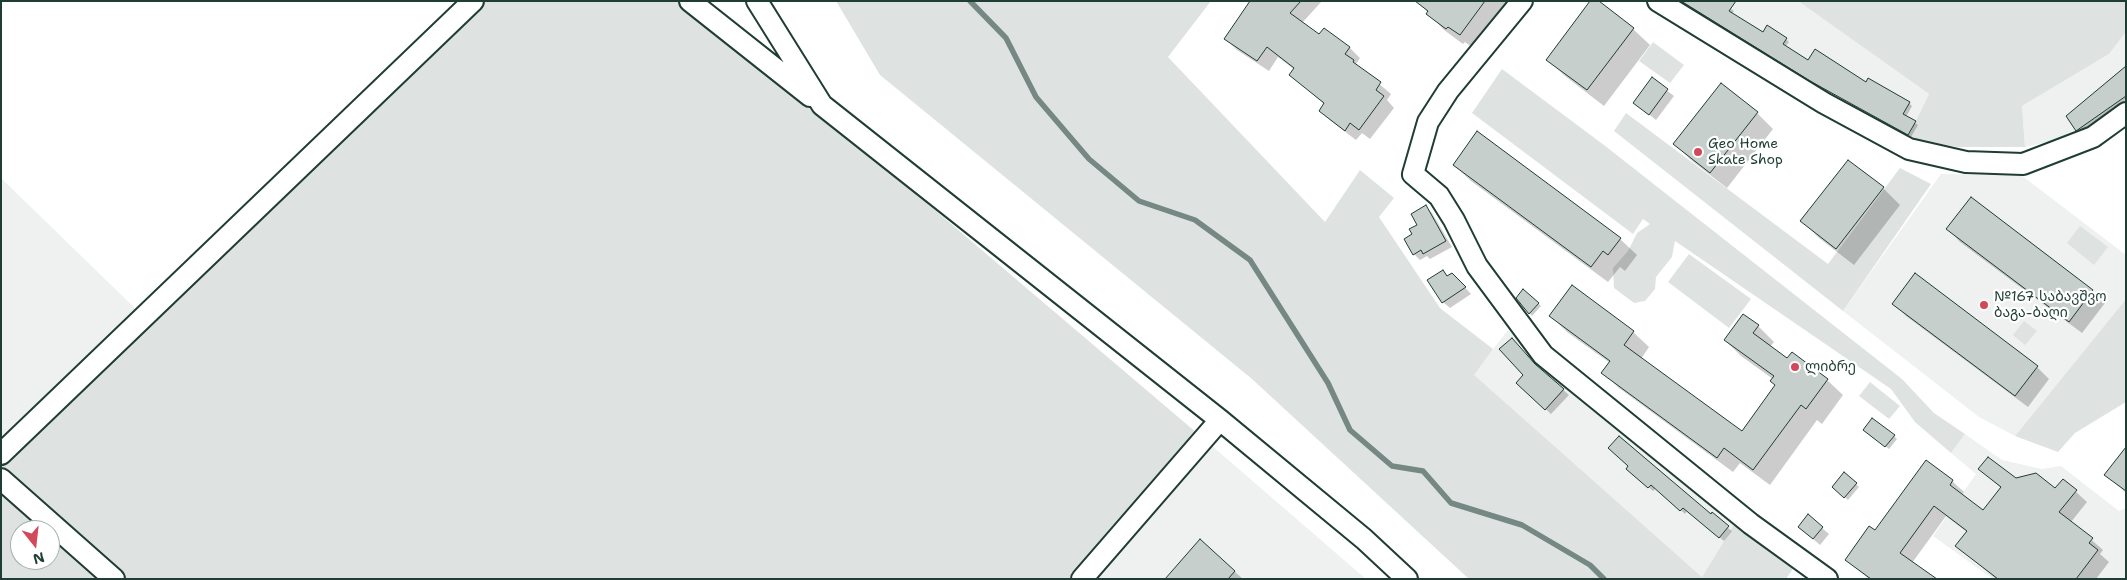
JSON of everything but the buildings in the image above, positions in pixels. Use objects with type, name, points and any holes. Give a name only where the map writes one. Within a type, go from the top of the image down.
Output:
[{"type":"street","points":[[1,454],[473,1]]},
{"type":"street","points":[[690,1],[1220,420],[1364,539],[1407,579]]},
{"type":"street","points":[[758,1],[822,105]]},
{"type":"street","points":[[1522,1],[1448,91],[1428,122],[1413,174],[1439,196],[1454,220],[1477,266],[1543,355],[1751,524],[1827,579]]},
{"type":"street","points":[[1658,1],[1824,103],[1909,149],[1966,162],[2023,164],[2093,137],[2126,112]]},
{"type":"street","points":[[1082,579],[1220,420]]},
{"type":"street","points":[[1,479],[114,579]]},
{"type":"shaded area","points":[[473,1],[689,1],[1204,439],[1082,579],[1,579],[1,454]]},
{"type":"shaded area","points":[[836,1],[1211,1],[1168,57],[1325,222],[1360,170],[1394,198],[1379,217],[1440,308],[1493,349],[1474,375],[1702,577],[1735,523],[1795,566],[1786,579],[1469,579],[1252,379],[880,75]]},
{"type":"shaded area","points":[[1671,1],[1798,1],[1929,94],[1907,139]]},
{"type":"shaded area","points":[[1798,1],[2126,1],[2126,32],[2109,54],[2022,106],[2025,147],[1958,147],[1907,139],[1929,94]]},
{"type":"shaded area","points":[[2126,32],[2126,99],[2073,136],[2025,147],[2022,106],[2109,54]]},
{"type":"shaded area","points":[[1653,42],[1684,65],[1670,83],[1639,61]]},
{"type":"shaded area","points":[[1502,69],[1604,145],[1902,379],[1934,413],[1965,434],[1951,453],[1915,422],[1891,389],[1675,241],[1672,257],[1656,277],[1655,289],[1645,301],[1634,303],[1614,288],[1613,268],[1628,251],[1637,233],[1650,224],[1643,219],[1633,234],[1472,113]]},
{"type":"shaded area","points":[[1626,113],[1828,264],[1900,168],[1931,184],[1843,311],[1614,131]]},
{"type":"shaded area","name":"№167 საბავშვო ბაგა-ბაღი","points":[[1941,174],[2021,175],[2126,255],[2126,299],[2015,436],[1979,417],[1843,311]]},
{"type":"shaded area","points":[[1,178],[144,317],[1,454]]},
{"type":"shaded area","points":[[2080,226],[2108,247],[2094,265],[2067,243]]},
{"type":"shaded area","points":[[1689,254],[1751,299],[1729,328],[1668,282]]},
{"type":"shaded area","points":[[2126,299],[2126,402],[2075,433],[2058,452],[2015,436]]},
{"type":"shaded area","points":[[2024,321],[2037,331],[2025,345],[2013,335]]},
{"type":"shaded area","points":[[1508,330],[1579,396],[1735,523],[1702,577],[1473,375]]},
{"type":"shaded area","points":[[1870,382],[1900,406],[1889,419],[1859,396]]},
{"type":"shaded area","points":[[1965,434],[2002,460],[2042,469],[2061,466],[2119,511],[2126,508],[2126,579],[1993,579],[1933,536],[1976,474],[1951,453]]},
{"type":"shaded area","points":[[1204,439],[1366,579],[1082,579]]},
{"type":"waterway","points":[[970,1],[1006,38],[1036,97],[1089,159],[1139,201],[1195,220],[1250,260],[1328,383],[1350,430],[1392,466],[1423,471],[1451,503],[1522,525],[1590,565],[1604,579]]},
{"type":"place","name":"Geo Home Skate Shop","points":[[1698,152]]},
{"type":"place","name":"№167 საბავშვო ბაგა-ბაღი","points":[[1984,305]]},
{"type":"place","name":"ლიბრე","points":[[1795,367]]}]
